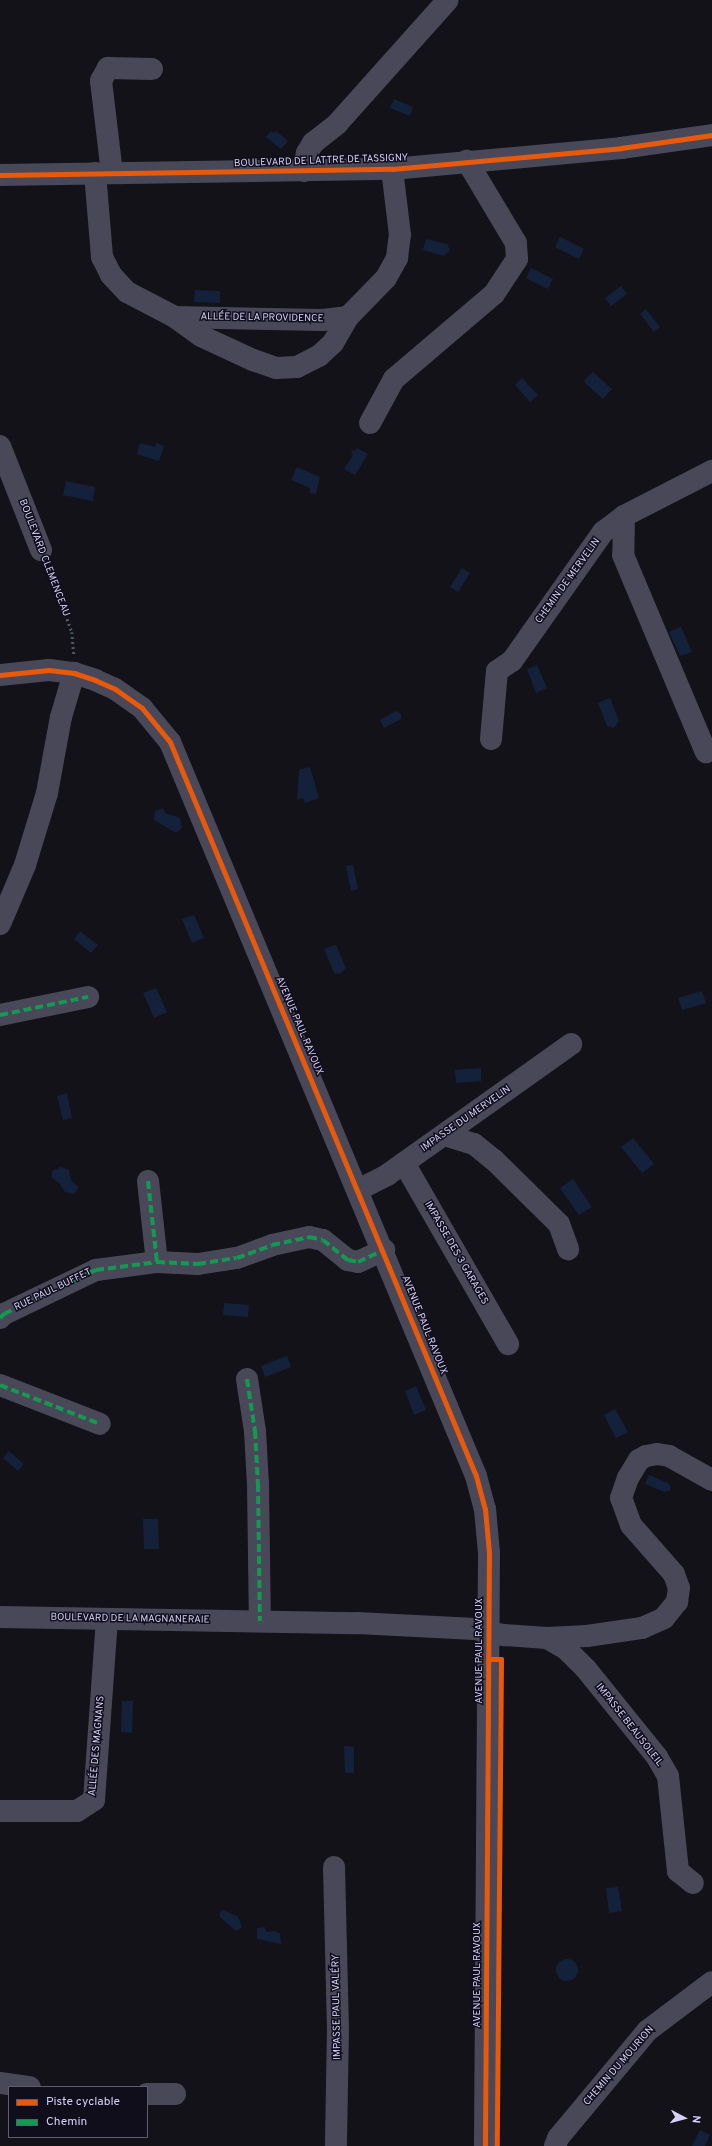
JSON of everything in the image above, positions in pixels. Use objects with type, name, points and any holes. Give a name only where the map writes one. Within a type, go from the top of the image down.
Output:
[{"type":"street","points":[[304,171],[307,153],[313,143],[337,124],[448,0]]},
{"type":"street","name":"ALLÉE DE LA PROVIDENCE","points":[[152,69],[108,68],[101,81],[103,173],[102,256],[111,275],[126,292],[175,317],[202,336],[253,360],[276,368],[297,367],[319,356],[333,343],[348,317],[386,278],[397,258],[400,235],[392,169]]},
{"type":"street","name":"BOULEVARD DE LATTRE DE TASSIGNY","points":[[0,175],[392,169],[621,148],[712,135]]},
{"type":"street","points":[[370,423],[394,379],[494,294],[517,259],[516,243],[467,161]]},
{"type":"street","name":"ALLÉE DE LA PROVIDENCE","points":[[175,317],[316,320],[348,317]]},
{"type":"street","name":"BOULEVARD CLEMENCEAU","points":[[0,446],[42,550]]},
{"type":"street","name":"CHEMIN DE MERVELIN","points":[[491,739],[497,671],[512,661],[603,532],[624,516],[712,471]]},
{"type":"street","points":[[624,516],[623,555],[706,752]]},
{"type":"street","name":"AVENUE PAUL RAVOUX","points":[[0,676],[49,670],[74,673],[115,689],[142,708],[170,742],[384,1250],[481,1492],[488,1531],[490,1632],[485,2146]]},
{"type":"street","points":[[0,924],[25,865],[47,793],[61,717],[74,673]]},
{"type":"street","points":[[0,1015],[88,996]]},
{"type":"street","name":"IMPASSE DU MERVELIN","points":[[358,1190],[387,1176],[571,1044]]},
{"type":"street","points":[[444,1135],[474,1144],[494,1160],[558,1224],[568,1249]]},
{"type":"street","name":"IMPASSE DES 3 GARAGES","points":[[404,1163],[508,1344]]},
{"type":"street","points":[[148,1181],[157,1262]]},
{"type":"street","name":"RUE PAUL BUFFET","points":[[0,1318],[4,1314],[96,1270],[157,1262],[198,1264],[237,1258],[272,1245],[309,1237],[323,1240],[348,1260],[358,1262],[384,1250]]},
{"type":"street","points":[[247,1379],[255,1431],[258,1476],[260,1621]]},
{"type":"street","points":[[0,1385],[100,1424]]},
{"type":"street","points":[[547,1638],[587,1636],[642,1628],[664,1618],[676,1602],[678,1588],[674,1574],[631,1525],[622,1498],[628,1478],[639,1460],[657,1454],[668,1456],[712,1480]]},
{"type":"street","name":"BOULEVARD DE LA MAGNANERAIE","points":[[0,1617],[260,1621],[475,1629],[490,1632]]},
{"type":"street","name":"ALLÉE DES MAGNANS","points":[[0,1811],[77,1811],[94,1800],[107,1619]]},
{"type":"street","name":"IMPASSE BEAUSOLEIL","points":[[490,1632],[547,1638],[566,1649],[586,1669],[657,1757],[668,1776],[678,1871],[693,1883]]},
{"type":"street","name":"IMPASSE PAUL VALÉRY","points":[[334,1867],[338,2027],[336,2146]]},
{"type":"street","name":"CHEMIN DU MOURION","points":[[555,2146],[563,2132],[647,2031],[712,1982]]},
{"type":"street","points":[[0,2083],[22,2086]]},
{"type":"street","points":[[148,2094],[175,2094]]},
{"type":"water","points":[[394,99],[413,107],[410,116],[390,108]]},
{"type":"water","points":[[271,131],[274,133],[276,131],[288,141],[281,149],[266,137]]},
{"type":"water","points":[[560,237],[584,249],[579,259],[555,247]]},
{"type":"water","points":[[426,239],[447,244],[450,250],[444,256],[423,250]]},
{"type":"water","points":[[531,268],[553,279],[548,289],[526,278]]},
{"type":"water","points":[[621,286],[627,294],[611,306],[605,298]]},
{"type":"water","points":[[195,290],[220,291],[220,303],[194,302]]},
{"type":"water","points":[[646,309],[660,327],[654,332],[640,314]]},
{"type":"water","points":[[593,372],[612,389],[603,399],[583,381]]},
{"type":"water","points":[[522,378],[538,395],[530,402],[515,385]]},
{"type":"water","points":[[140,443],[155,447],[156,443],[164,446],[159,461],[137,454]]},
{"type":"water","points":[[357,448],[368,454],[355,475],[344,469],[353,455],[351,453]]},
{"type":"water","points":[[297,467],[320,477],[316,494],[309,493],[310,488],[291,480]]},
{"type":"water","points":[[66,481],[95,487],[93,501],[63,495]]},
{"type":"water","points":[[462,568],[470,573],[458,592],[450,587]]},
{"type":"water","points":[[681,627],[692,652],[680,656],[669,632]]},
{"type":"water","points":[[537,665],[547,688],[536,693],[527,669]]},
{"type":"water","points":[[610,698],[619,721],[614,728],[607,726],[598,703]]},
{"type":"water","points":[[396,711],[401,714],[401,719],[384,728],[380,720]]},
{"type":"water","points":[[310,767],[319,798],[305,803],[303,798],[297,800],[299,770]]},
{"type":"water","points":[[163,808],[165,813],[180,818],[182,828],[176,833],[154,820],[155,811]]},
{"type":"water","points":[[353,865],[358,889],[351,891],[346,866]]},
{"type":"water","points":[[194,915],[204,938],[192,943],[182,919]]},
{"type":"water","points":[[80,931],[98,945],[91,953],[74,939]]},
{"type":"water","points":[[336,945],[346,968],[340,974],[334,973],[324,949]]},
{"type":"water","points":[[156,988],[167,1012],[154,1018],[143,993]]},
{"type":"water","points":[[702,991],[706,1003],[682,1010],[678,998]]},
{"type":"water","points":[[481,1068],[481,1081],[456,1083],[455,1070]]},
{"type":"water","points":[[67,1093],[72,1118],[63,1120],[57,1096]]},
{"type":"water","points":[[633,1138],[654,1164],[642,1173],[621,1147]]},
{"type":"water","points":[[61,1167],[69,1170],[71,1181],[79,1187],[74,1194],[65,1192],[59,1183],[52,1178],[52,1171]]},
{"type":"water","points":[[573,1179],[592,1207],[579,1215],[560,1188]]},
{"type":"water","points":[[224,1303],[249,1305],[248,1317],[223,1315]]},
{"type":"water","points":[[287,1356],[291,1367],[265,1377],[261,1366]]},
{"type":"water","points":[[416,1386],[426,1410],[414,1415],[405,1391]]},
{"type":"water","points":[[615,1409],[628,1432],[616,1438],[604,1415]]},
{"type":"water","points":[[9,1451],[24,1464],[18,1471],[3,1458]]},
{"type":"water","points":[[649,1475],[668,1483],[671,1487],[670,1491],[664,1492],[645,1484]]},
{"type":"water","points":[[143,1519],[158,1519],[159,1549],[144,1549]]},
{"type":"water","points":[[122,1701],[133,1701],[132,1733],[121,1732]]},
{"type":"water","points":[[344,1746],[354,1747],[354,1773],[345,1773]]},
{"type":"water","points":[[618,1887],[622,1911],[609,1913],[606,1888]]},
{"type":"water","points":[[222,1910],[238,1916],[242,1927],[236,1931],[219,1916]]},
{"type":"water","points":[[265,1927],[266,1932],[275,1931],[280,1934],[281,1944],[257,1939],[257,1928]]},
{"type":"water","points":[[567,1959],[575,1962],[578,1970],[575,1978],[567,1981],[559,1978],[556,1970],[559,1962]]},
{"type":"water","points":[[700,2130],[710,2135],[705,2146],[692,2146]]},
{"type":"marked path","points":[[0,1015],[88,997]]},
{"type":"marked path","points":[[148,1181],[157,1262]]},
{"type":"marked path","points":[[0,1318],[4,1314],[96,1270],[157,1262],[198,1264],[237,1258],[272,1245],[309,1237],[323,1240],[348,1260],[358,1262],[384,1250]]},
{"type":"marked path","points":[[247,1379],[255,1431],[258,1484],[260,1621]]},
{"type":"marked path","points":[[0,1385],[100,1424]]},
{"type":"cycle path","points":[[0,175],[392,169],[621,148],[712,135]]},
{"type":"cycle path","points":[[0,675],[49,670],[74,673],[95,680],[115,689],[142,708],[170,742],[476,1476],[485,1509],[489,1553],[485,2146]]},
{"type":"cycle path","points":[[490,1659],[501,1659],[497,2146]]}]
